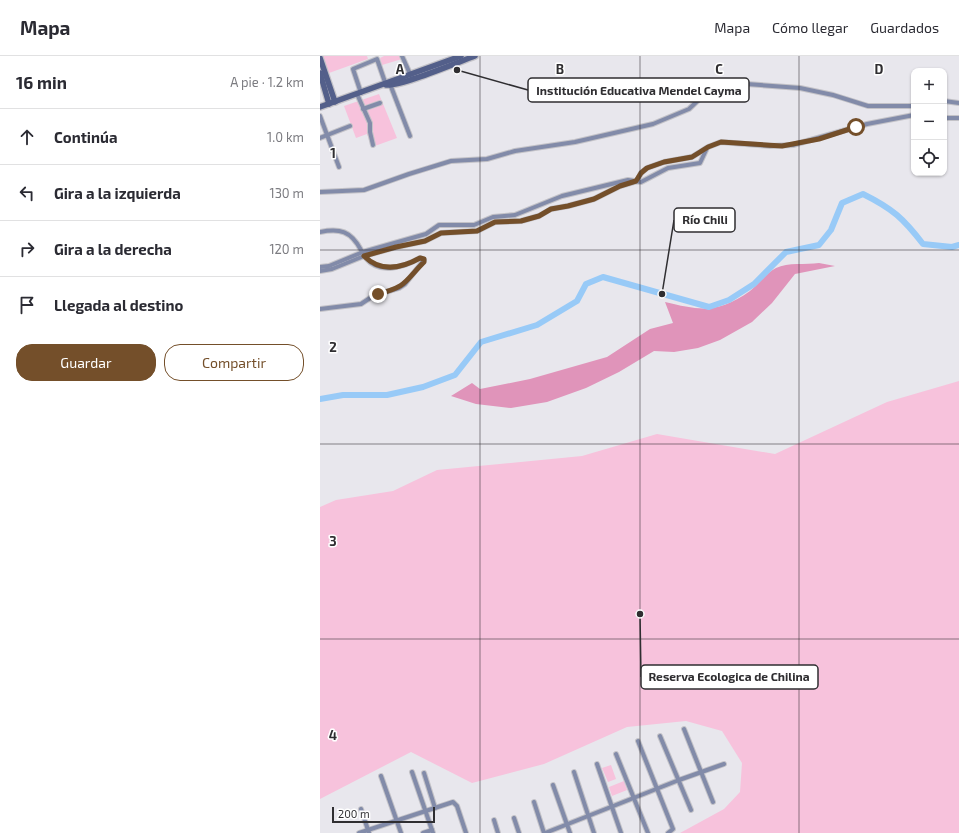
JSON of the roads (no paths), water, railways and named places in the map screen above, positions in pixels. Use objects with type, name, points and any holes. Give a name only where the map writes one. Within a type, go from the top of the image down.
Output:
[{"type":"main road","points":[[320,107],[411,77],[461,56]]},
{"type":"main road","points":[[454,59],[474,56]]},
{"type":"main road","points":[[320,58],[332,103]]},
{"type":"main road","points":[[320,73],[332,103]]},
{"type":"street","points":[[370,56],[372,61]]},
{"type":"street","points":[[402,56],[411,77]]},
{"type":"street","points":[[373,145],[370,132],[370,123],[363,108],[353,69],[372,61],[377,60],[410,136]]},
{"type":"street","points":[[320,192],[364,190],[440,163],[487,158],[515,151],[574,142],[653,124],[689,109],[713,86],[720,83],[800,88],[833,95],[868,106],[911,106]]},
{"type":"street","points":[[947,101],[959,103]]},
{"type":"street","points":[[363,108],[380,103]]},
{"type":"street","points":[[320,116],[339,167]]},
{"type":"street","points":[[320,270],[332,270],[364,254],[425,241],[441,233],[477,231],[495,222],[521,221],[539,216],[551,209],[594,199],[620,186],[636,181],[641,173],[647,168],[664,162],[692,157],[708,147],[724,142],[770,146],[793,145],[874,122],[911,116]]},
{"type":"street","points":[[947,118],[959,118]]},
{"type":"street","points":[[320,138],[350,126]]},
{"type":"street","points":[[320,267],[329,266],[426,234],[439,225],[474,224],[493,217],[518,214],[562,196],[628,180],[641,182],[668,168],[700,163],[708,147]]},
{"type":"street","points":[[320,232],[333,229],[344,232],[352,237],[364,254],[374,264],[391,268],[407,266],[421,258],[424,261],[405,284],[399,288],[373,296],[361,304],[320,309]]},
{"type":"street","points":[[684,729],[713,802]]},
{"type":"street","points":[[660,736],[691,810]]},
{"type":"street","points":[[638,741],[673,829],[668,833]]},
{"type":"street","points":[[616,754],[648,833]]},
{"type":"street","points":[[597,764],[610,806],[621,833]]},
{"type":"street","points":[[534,802],[544,833],[633,797],[724,764]]},
{"type":"street","points":[[412,772],[432,831],[423,833]]},
{"type":"street","points":[[574,772],[594,833]]},
{"type":"street","points":[[424,773],[435,808]]},
{"type":"street","points":[[381,776],[401,833]]},
{"type":"street","points":[[553,785],[570,833]]},
{"type":"street","points":[[359,833],[369,831],[397,820],[453,802],[457,806],[466,833]]},
{"type":"street","points":[[361,809],[369,831]]},
{"type":"street","points":[[514,818],[519,833]]},
{"type":"street","points":[[494,820],[498,833]]},
{"type":"waterway","points":[[320,399],[343,395],[387,395],[423,387],[455,375],[481,342],[537,325],[577,301],[586,284],[603,277],[709,307],[729,300],[754,284],[786,252],[819,245],[831,230],[842,203],[863,194],[882,204],[897,215],[923,244],[952,247],[959,245]]},
{"type":"place","name":"Institución Educativa Mendel Cayma","points":[[457,70]]},
{"type":"place","name":"Río Chili","points":[[662,294]]},
{"type":"place","name":"Reserva Ecologica de Chilina","points":[[640,614]]}]
